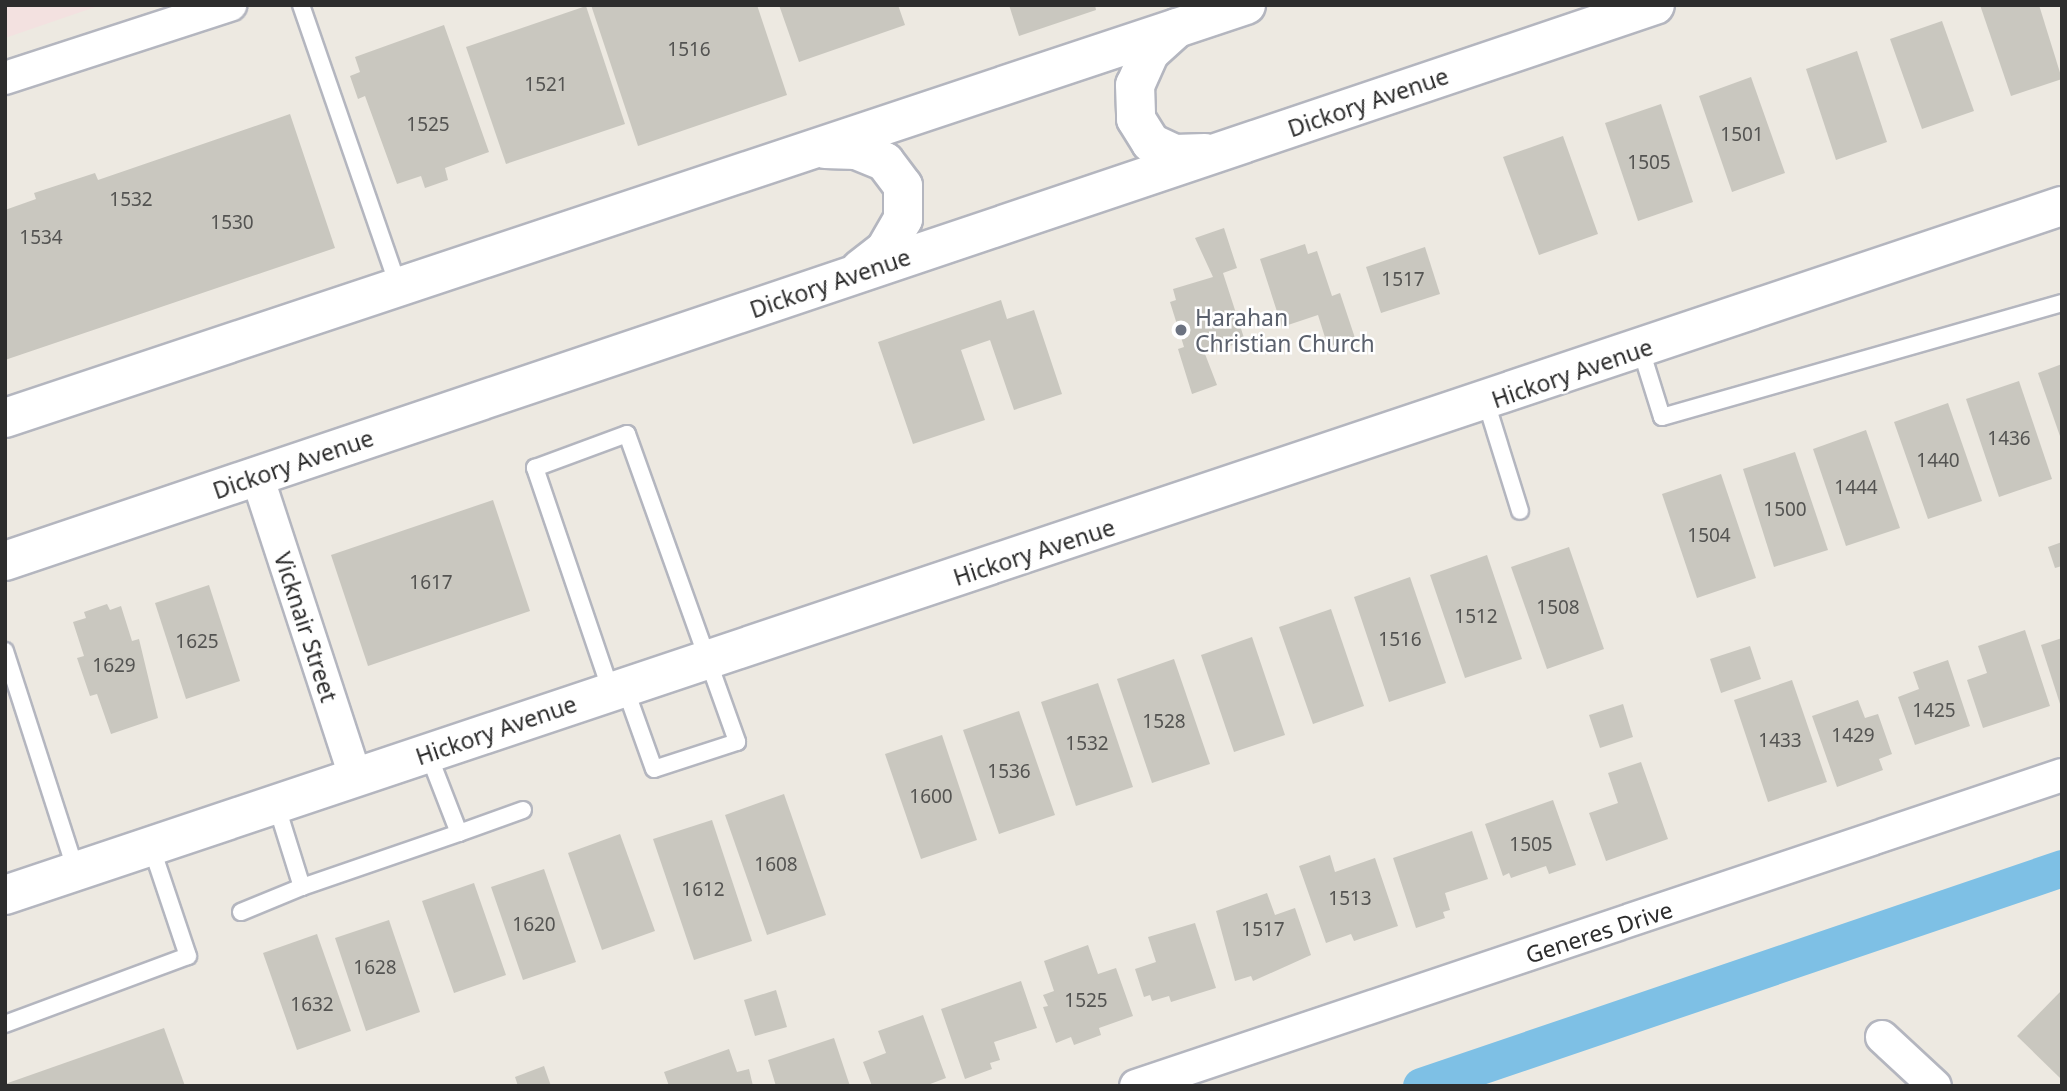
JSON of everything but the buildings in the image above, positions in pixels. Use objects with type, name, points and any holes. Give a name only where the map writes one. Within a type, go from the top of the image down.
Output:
[{"type":"main road","points":[[5,418],[1246,5]]},
{"type":"main road","name":"Dickory Avenue","points":[[5,561],[1655,5]]},
{"type":"main road","points":[[1179,27],[1150,52],[1135,85],[1136,119],[1151,143],[1175,154],[1217,153]]},
{"type":"main road","points":[[816,149],[856,150],[885,162],[903,186],[903,219],[885,250],[853,275]]},
{"type":"main road","name":"Hickory Avenue","points":[[5,895],[709,658],[1486,402],[2062,206]]},
{"type":"street","points":[[5,78],[230,5]]},
{"type":"street","name":"Vicknair Street","points":[[257,476],[356,778]]},
{"type":"street","name":"Generes Drive","points":[[1136,1086],[2062,775]]},
{"type":"street","points":[[1882,1037],[1935,1086]]},
{"type":"lane","points":[[301,5],[399,288]]},
{"type":"lane","points":[[1641,350],[1662,417],[2062,303]]},
{"type":"lane","points":[[1486,402],[1520,511]]},
{"type":"lane","points":[[627,434],[737,742],[654,769],[618,689],[535,468],[627,434]]},
{"type":"lane","points":[[5,651],[76,871]]},
{"type":"lane","points":[[428,753],[459,833]]},
{"type":"lane","points":[[276,804],[302,887]]},
{"type":"lane","points":[[241,912],[302,887],[523,810]]},
{"type":"lane","points":[[5,1024],[188,956],[151,846]]},
{"type":"shaded area","points":[[5,5],[101,5],[5,38]]},
{"type":"waterway","points":[[1421,1086],[2062,868]]},
{"type":"place","name":"Harahan Christian Church","points":[[1181,330]]}]
